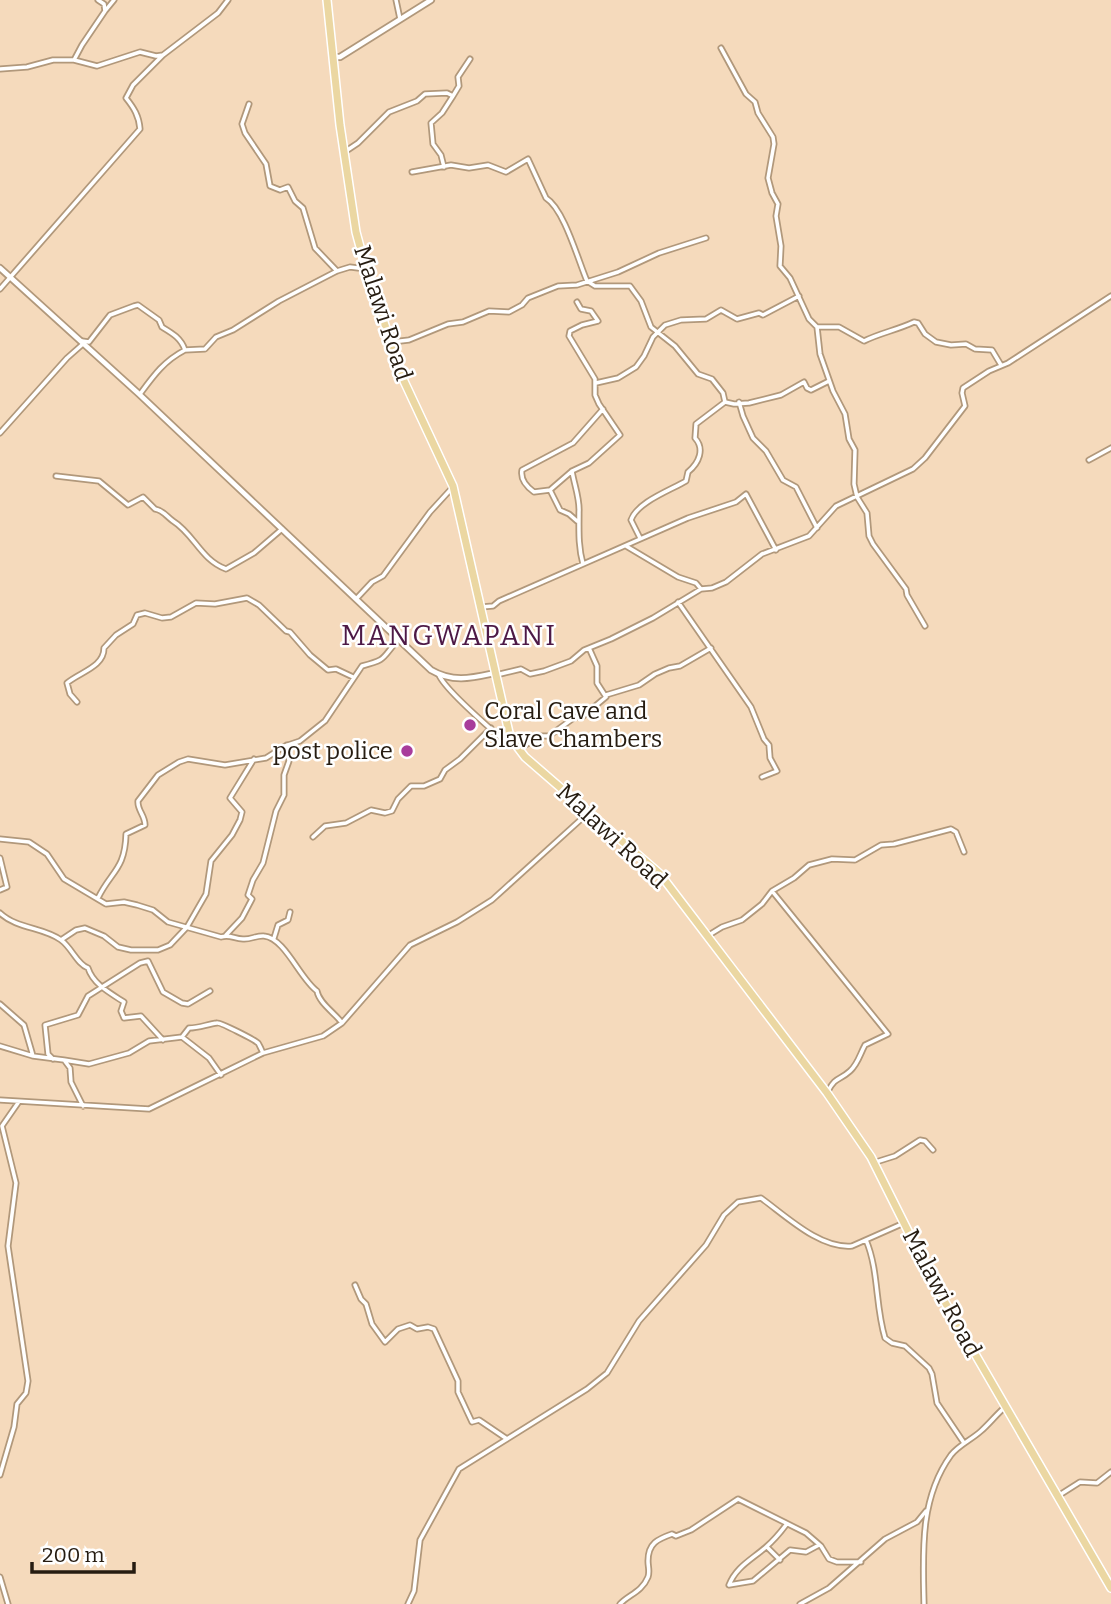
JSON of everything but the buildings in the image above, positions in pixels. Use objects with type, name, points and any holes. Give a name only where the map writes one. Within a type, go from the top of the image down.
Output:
[{"type":"main road","name":"Malawi Road","points":[[327,0],[350,198],[366,269],[404,381],[453,486],[503,711],[516,746],[655,870],[827,1093],[874,1163],[935,1285],[1111,1588]]},
{"type":"street","points":[[98,0],[104,4],[106,11]]},
{"type":"street","points":[[74,60],[114,0]]},
{"type":"street","points":[[396,0],[400,19]]},
{"type":"street","points":[[333,57],[340,57],[431,0]]},
{"type":"street","points":[[0,289],[140,129],[135,108],[126,98],[132,85],[163,55],[218,13],[225,1]]},
{"type":"street","points":[[721,48],[746,94],[755,102],[758,113],[773,137],[768,178],[778,204],[776,216],[781,246],[780,265],[809,318],[817,327],[820,354],[845,414],[849,439],[855,450],[853,478],[857,497],[866,508],[867,528],[873,544],[906,589],[906,595],[925,626]]},
{"type":"street","points":[[0,69],[53,60],[74,60],[97,66],[141,52],[156,57],[163,55]]},
{"type":"street","points":[[444,167],[441,155],[433,144],[431,123],[442,113],[453,96],[459,86],[458,77],[470,59]]},
{"type":"street","points":[[344,152],[389,112],[418,101],[430,93],[447,93],[453,96]]},
{"type":"street","points":[[249,104],[242,124],[266,164],[270,186],[280,190],[288,187],[295,201],[303,208],[315,248],[337,271]]},
{"type":"street","points":[[412,172],[451,164],[469,168],[488,165],[506,172],[528,159],[546,198],[551,200],[565,223],[587,281],[595,286],[631,286],[656,332],[676,346],[698,374],[712,379],[723,393],[725,402]]},
{"type":"street","points":[[390,342],[409,340],[489,311],[509,312],[528,298],[558,286],[577,285],[618,272],[659,253],[706,238]]},
{"type":"street","points":[[140,394],[169,358],[185,350],[205,349],[216,337],[337,271],[350,267],[366,269]]},
{"type":"street","points":[[0,268],[140,394],[397,639],[439,675],[454,694],[508,744],[516,746],[540,736],[549,736],[575,717],[582,717],[606,695],[639,685],[655,674],[669,667],[680,666],[711,648]]},
{"type":"street","points":[[596,383],[618,378],[636,367],[656,332],[669,323],[694,318],[706,319],[721,310],[737,319],[759,313],[763,315],[799,296]]},
{"type":"street","points":[[439,675],[458,680],[521,669],[530,674],[571,661],[589,648],[653,618],[701,589],[726,582],[762,554],[809,536],[836,506],[913,469],[963,410],[963,388],[1008,363],[1111,296]]},
{"type":"street","points":[[577,302],[581,309],[591,311],[598,321],[575,327],[569,335],[596,383],[595,394],[620,435],[589,463],[572,471],[550,490],[534,492],[522,478],[522,470],[573,443],[603,409]]},
{"type":"street","points":[[0,433],[67,358],[83,342],[89,342],[110,315],[138,305],[179,339],[185,350]]},
{"type":"street","points":[[817,327],[839,327],[864,341],[914,322],[936,342],[966,344],[992,350],[1001,365]]},
{"type":"street","points":[[640,538],[631,520],[633,514],[640,506],[686,481],[688,472],[701,454],[700,443],[695,438],[696,424],[725,402],[749,403],[781,395],[804,382],[811,390],[829,381]]},
{"type":"street","points":[[739,402],[753,438],[766,451],[783,480],[796,487],[817,528]]},
{"type":"street","points":[[1089,460],[1111,448]]},
{"type":"street","points":[[572,471],[579,512],[577,521],[583,564]]},
{"type":"street","points":[[56,476],[99,481],[128,505],[145,498],[155,509],[181,525],[197,548],[217,566],[226,569],[254,553],[282,529]]},
{"type":"street","points":[[357,598],[372,582],[383,576],[430,512],[453,486]]},
{"type":"street","points":[[550,490],[560,510],[577,521]]},
{"type":"street","points":[[481,607],[494,606],[499,601],[640,538],[736,502],[746,494],[776,550]]},
{"type":"street","points":[[626,546],[678,577],[696,583],[701,589]]},
{"type":"street","points":[[77,702],[70,694],[67,683],[97,664],[104,655],[104,648],[130,627],[137,615],[145,613],[171,618],[196,603],[215,604],[247,598],[290,632],[318,663],[328,670],[336,669],[353,677]]},
{"type":"street","points":[[678,602],[751,707],[777,771],[762,777]]},
{"type":"street","points":[[98,898],[117,871],[125,845],[125,834],[145,825],[144,817],[137,806],[138,801],[158,775],[188,759],[225,765],[266,758],[286,745],[300,741],[329,716],[362,666],[376,664],[386,658],[397,639]]},
{"type":"street","points":[[589,648],[597,666],[597,683],[606,695]]},
{"type":"street","points":[[313,837],[325,826],[346,823],[371,810],[385,813],[392,811],[398,799],[411,786],[424,786],[440,779],[445,770],[460,760],[491,728]]},
{"type":"street","points":[[224,936],[242,918],[252,899],[248,895],[263,863],[276,811],[284,795],[284,775],[289,761],[286,745]]},
{"type":"street","points":[[61,940],[76,930],[85,928],[104,936],[118,947],[131,950],[158,950],[170,945],[187,927],[206,894],[211,861],[232,835],[240,820],[242,812],[230,799],[254,759]]},
{"type":"street","points":[[0,1100],[149,1109],[263,1053],[323,1036],[342,1023],[410,945],[457,922],[492,900],[590,812]]},
{"type":"street","points":[[707,936],[742,920],[762,904],[772,891],[809,865],[832,859],[855,860],[877,847],[954,829],[964,852]]},
{"type":"street","points":[[0,839],[29,842],[47,853],[64,879],[106,904],[124,902],[145,908],[168,922],[221,937],[230,935],[244,940],[262,935],[274,939],[292,958],[310,986],[317,991],[318,997],[342,1023]]},
{"type":"street","points":[[0,858],[7,887],[0,890]]},
{"type":"street","points":[[772,891],[888,1034],[865,1045],[859,1061],[850,1071],[836,1079],[827,1093]]},
{"type":"street","points":[[274,939],[278,925],[288,920],[290,912]]},
{"type":"street","points":[[0,913],[7,920],[61,940],[81,964],[87,967],[90,976],[105,992],[124,1002],[121,1011],[124,1018],[141,1016],[163,1040]]},
{"type":"street","points":[[53,1059],[48,1054],[45,1025],[78,1015],[88,996],[131,966],[147,960],[163,992],[182,1003],[187,1004],[210,991]]},
{"type":"street","points":[[0,1004],[24,1026],[33,1056]]},
{"type":"street","points":[[0,1046],[33,1056],[89,1063],[129,1053],[149,1041],[182,1037],[189,1028],[198,1029],[215,1023],[225,1024],[237,1033],[256,1041],[263,1053]]},
{"type":"street","points":[[182,1037],[209,1058],[221,1075]]},
{"type":"street","points":[[64,1060],[70,1068],[71,1082],[83,1106]]},
{"type":"street","points":[[0,1475],[14,1427],[17,1404],[26,1394],[27,1381],[18,1323],[16,1285],[11,1272],[8,1246],[16,1184],[2,1126],[18,1103]]},
{"type":"street","points":[[874,1163],[895,1156],[920,1140],[925,1141],[933,1150]]},
{"type":"street","points":[[408,1604],[414,1591],[420,1540],[459,1469],[587,1389],[607,1373],[639,1321],[706,1245],[724,1215],[738,1202],[761,1198],[828,1243],[843,1247],[852,1246],[904,1223]]},
{"type":"street","points":[[866,1240],[876,1268],[874,1281],[885,1338],[905,1346],[929,1368],[937,1402],[964,1443]]},
{"type":"street","points":[[355,1285],[366,1304],[372,1324],[385,1342],[398,1329],[410,1325],[417,1329],[434,1329],[458,1381],[458,1392],[472,1422],[482,1422],[507,1439]]},
{"type":"street","points":[[924,1604],[922,1548],[928,1510],[945,1466],[952,1454],[1006,1407]]},
{"type":"street","points":[[1058,1496],[1072,1485],[1080,1482],[1097,1483],[1111,1472]]},
{"type":"street","points":[[620,1604],[632,1597],[644,1584],[649,1575],[651,1547],[656,1540],[691,1530],[738,1499],[806,1533],[829,1559],[837,1562],[861,1562]]},
{"type":"street","points":[[800,1604],[829,1588],[885,1539],[917,1522],[928,1510]]},
{"type":"street","points":[[786,1525],[767,1547],[741,1566],[729,1585],[753,1581],[790,1550],[806,1552],[819,1545]]},
{"type":"street","points":[[767,1547],[780,1560]]},
{"type":"street","points":[[0,1577],[8,1604]]},
{"type":"place","name":"Coral Cave and Slave Chambers","points":[[470,725]]},
{"type":"place","name":"post police","points":[[407,751]]},
{"type":"district","name":"MANGWAPANI","points":[[449,635]]}]
